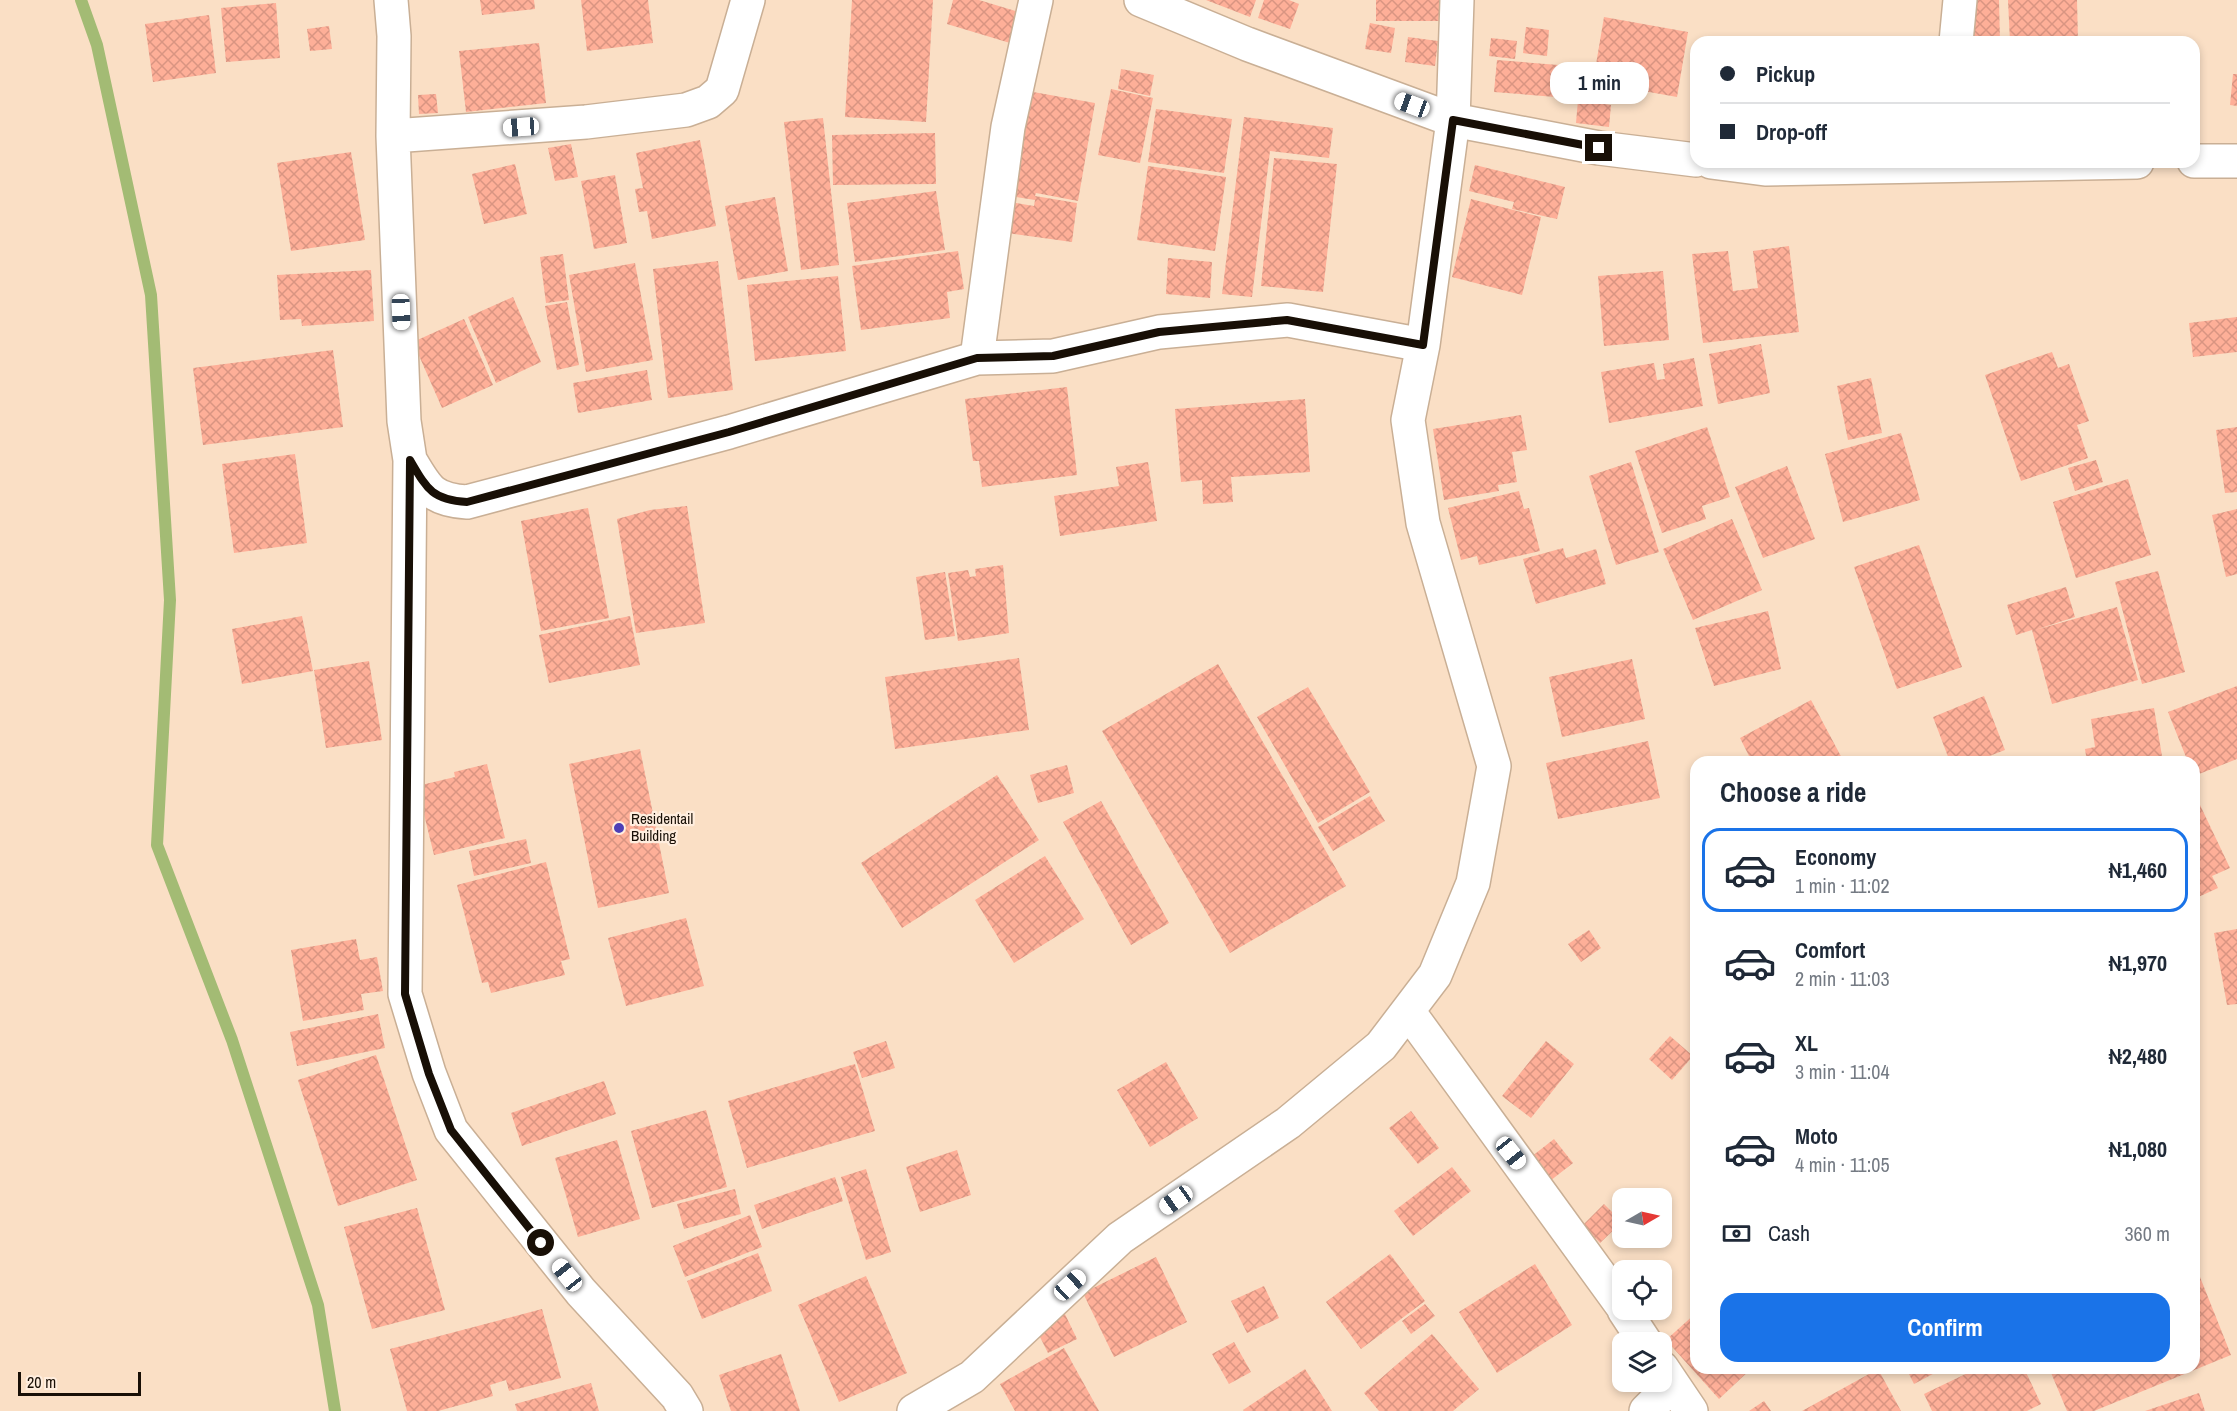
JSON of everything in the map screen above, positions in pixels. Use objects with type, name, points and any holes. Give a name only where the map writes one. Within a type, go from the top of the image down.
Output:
[{"type":"street","points":[[391,0],[394,36],[393,136],[404,421],[410,460],[405,994],[429,1074],[451,1130],[580,1292],[678,1396],[686,1411]]},
{"type":"street","points":[[393,136],[586,122],[686,110],[708,102],[722,90],[748,0]]},
{"type":"street","points":[[977,358],[1008,128],[1036,0]]},
{"type":"street","points":[[1141,0],[1247,44],[1453,120],[1599,148],[1690,159]]},
{"type":"street","points":[[914,1411],[972,1377],[1120,1238],[1297,1116],[1381,1046],[1435,975],[1473,884],[1494,766],[1423,523],[1408,420],[1423,345],[1453,120],[1457,0]]},
{"type":"street","points":[[1957,36],[1960,0]]},
{"type":"street","points":[[2200,161],[2237,161]]},
{"type":"street","points":[[1757,168],[1801,168]]},
{"type":"street","points":[[410,460],[428,491],[447,501],[467,502],[729,432],[977,358],[1053,356],[1159,332],[1287,320],[1423,345]]},
{"type":"street","points":[[1408,1011],[1612,1292]]},
{"type":"street","points":[[1672,1383],[1691,1411]]},
{"type":"street","points":[[1646,1411],[1657,1392]]},
{"type":"building","points":[[480,0],[534,0],[535,9],[482,15]]},
{"type":"building","points":[[581,0],[648,0],[653,43],[587,51]]},
{"type":"building","points":[[852,0],[933,0],[926,122],[845,117]]},
{"type":"building","points":[[953,0],[979,0],[1019,12],[1010,43],[947,24]]},
{"type":"building","points":[[1206,0],[1256,0],[1250,17]]},
{"type":"building","points":[[1264,0],[1289,0],[1299,4],[1290,29],[1258,18]]},
{"type":"building","points":[[1376,0],[1443,0],[1444,21],[1376,21]]},
{"type":"building","points":[[1973,0],[1999,0],[2000,36],[1974,36]]},
{"type":"building","points":[[2008,0],[2077,0],[2078,36],[2010,36]]},
{"type":"building","points":[[276,3],[280,58],[226,62],[221,8]]},
{"type":"building","points":[[209,15],[216,73],[153,82],[145,24]]},
{"type":"building","points":[[1604,17],[1688,32],[1677,97],[1593,82]]},
{"type":"building","points":[[1370,23],[1395,28],[1391,53],[1365,49]]},
{"type":"building","points":[[329,26],[332,49],[310,51],[307,29]]},
{"type":"building","points":[[1526,27],[1549,30],[1547,56],[1523,53]]},
{"type":"building","points":[[1408,37],[1438,41],[1435,66],[1405,62]]},
{"type":"building","points":[[1491,38],[1517,41],[1515,59],[1489,56]]},
{"type":"building","points":[[539,43],[546,103],[466,112],[459,51]]},
{"type":"building","points":[[1497,60],[1571,66],[1568,98],[1494,92]]},
{"type":"building","points":[[1121,69],[1154,75],[1150,96],[1118,89]]},
{"type":"building","points":[[2233,74],[2237,74],[2237,106],[2230,105]]},
{"type":"building","points":[[1111,89],[1153,98],[1140,163],[1098,155]]},
{"type":"building","points":[[1022,90],[1095,103],[1078,201],[1036,193],[1035,196],[1077,203],[1072,242],[999,232],[1004,201],[1034,206],[1035,200],[1003,195]]},
{"type":"building","points":[[436,94],[438,113],[419,114],[418,95]]},
{"type":"building","points":[[1578,100],[1611,105],[1609,127],[1576,123]]},
{"type":"building","points":[[1156,109],[1232,119],[1224,173],[1148,162]]},
{"type":"building","points":[[1244,117],[1333,128],[1329,158],[1270,151],[1252,297],[1222,294]]},
{"type":"building","points":[[823,118],[839,265],[801,270],[784,122]]},
{"type":"building","points":[[935,133],[936,184],[833,185],[832,135]]},
{"type":"building","points":[[700,140],[716,226],[652,239],[647,211],[639,212],[635,189],[643,188],[636,153]]},
{"type":"building","points":[[571,144],[578,177],[555,181],[548,148]]},
{"type":"building","points":[[351,152],[365,240],[291,251],[277,163]]},
{"type":"building","points":[[1274,158],[1337,164],[1323,292],[1261,286]]},
{"type":"building","points":[[515,164],[527,214],[484,224],[472,174]]},
{"type":"building","points":[[1475,165],[1565,187],[1557,219],[1512,209],[1514,202],[1469,191]]},
{"type":"building","points":[[1148,166],[1226,177],[1215,251],[1137,240]]},
{"type":"building","points":[[615,175],[627,243],[594,249],[581,181]]},
{"type":"building","points":[[936,191],[945,250],[855,262],[847,203]]},
{"type":"building","points":[[775,197],[788,271],[738,280],[725,206]]},
{"type":"building","points":[[1471,199],[1541,217],[1522,295],[1452,277]]},
{"type":"building","points":[[1789,246],[1799,332],[1703,343],[1692,254],[1728,251],[1733,291],[1758,288],[1753,251]]},
{"type":"building","points":[[958,251],[964,289],[947,292],[950,318],[861,330],[852,266]]},
{"type":"building","points":[[563,254],[569,300],[546,303],[540,257]]},
{"type":"building","points":[[1168,258],[1212,262],[1210,298],[1166,294]]},
{"type":"building","points":[[718,261],[733,390],[668,398],[653,269]]},
{"type":"building","points":[[635,263],[653,360],[586,372],[569,275]]},
{"type":"building","points":[[371,270],[374,321],[302,326],[301,319],[280,320],[277,275]]},
{"type":"building","points":[[1663,271],[1669,340],[1604,346],[1598,276]]},
{"type":"building","points":[[838,276],[846,351],[755,361],[747,285]]},
{"type":"building","points":[[513,297],[541,362],[496,383],[468,317]]},
{"type":"building","points":[[567,302],[579,365],[557,370],[545,306]]},
{"type":"building","points":[[2237,317],[2237,352],[2193,357],[2189,323]]},
{"type":"building","points":[[464,319],[493,385],[442,408],[413,342]]},
{"type":"building","points":[[1761,344],[1770,393],[1718,404],[1709,354]]},
{"type":"building","points":[[333,350],[343,427],[203,445],[193,368]]},
{"type":"building","points":[[2052,352],[2058,368],[2069,364],[2089,421],[2077,425],[2088,458],[2021,481],[1985,375]]},
{"type":"building","points":[[1694,358],[1703,406],[1609,423],[1601,372],[1654,363],[1657,380],[1665,379],[1663,364]]},
{"type":"building","points":[[647,370],[652,400],[578,413],[573,383]]},
{"type":"building","points":[[1871,378],[1882,433],[1848,440],[1837,386]]},
{"type":"building","points":[[1067,387],[1077,475],[982,487],[979,461],[973,461],[965,399]]},
{"type":"building","points":[[1305,399],[1310,472],[1231,477],[1233,502],[1203,504],[1202,480],[1181,482],[1175,409]]},
{"type":"building","points":[[1521,415],[1527,450],[1512,452],[1517,482],[1498,485],[1499,491],[1444,500],[1433,429]]},
{"type":"building","points":[[1707,427],[1730,497],[1702,506],[1706,519],[1662,533],[1635,451]]},
{"type":"building","points":[[2237,427],[2237,492],[2225,493],[2216,430]]},
{"type":"building","points":[[1901,433],[1920,500],[1843,522],[1825,454]]},
{"type":"building","points":[[295,454],[307,543],[234,553],[222,464]]},
{"type":"building","points":[[2096,460],[2103,482],[2075,491],[2068,468]]},
{"type":"building","points":[[1148,462],[1157,521],[1060,536],[1054,496],[1119,486],[1116,467]]},
{"type":"building","points":[[1631,462],[1659,552],[1616,565],[1589,476]]},
{"type":"building","points":[[1787,466],[1815,539],[1763,558],[1735,487]]},
{"type":"building","points":[[2128,479],[2151,555],[2076,578],[2053,502]]},
{"type":"building","points":[[1519,491],[1524,509],[1529,508],[1540,551],[1479,565],[1477,556],[1461,560],[1448,508]]},
{"type":"building","points":[[687,506],[705,623],[636,633],[617,519],[650,510]]},
{"type":"building","points":[[588,508],[609,618],[541,631],[521,521]]},
{"type":"building","points":[[2237,509],[2237,574],[2226,577],[2212,515]]},
{"type":"building","points":[[1732,519],[1762,590],[1693,620],[1663,549]]},
{"type":"building","points":[[1919,545],[1962,667],[1897,689],[1854,567]]},
{"type":"building","points":[[1563,548],[1566,558],[1596,549],[1606,584],[1536,604],[1523,559]]},
{"type":"building","points":[[1003,565],[1009,633],[958,641],[948,573],[968,570],[970,577],[976,576],[975,569]]},
{"type":"building","points":[[2158,571],[2185,672],[2142,684],[2115,582]]},
{"type":"building","points":[[945,572],[955,636],[925,640],[916,577]]},
{"type":"building","points":[[2066,587],[2075,617],[2035,630],[2117,607],[2138,680],[2052,704],[2032,630],[2016,635],[2007,605]]},
{"type":"building","points":[[1768,611],[1781,669],[1714,686],[1695,628]]},
{"type":"building","points":[[302,616],[313,671],[242,684],[232,629]]},
{"type":"building","points":[[630,616],[640,665],[549,683],[539,635]]},
{"type":"building","points":[[1019,658],[1029,730],[895,749],[885,677]]},
{"type":"building","points":[[1632,659],[1645,719],[1562,737],[1549,677]]},
{"type":"building","points":[[369,661],[382,740],[326,748],[314,670]]},
{"type":"building","points":[[1218,664],[1346,886],[1230,953],[1102,731]]},
{"type":"building","points":[[2237,686],[2237,759],[2200,774],[2200,756],[2186,756],[2168,712]]},
{"type":"building","points":[[1308,687],[1370,792],[1318,823],[1257,717]]},
{"type":"building","points":[[1984,696],[2005,750],[1990,756],[1948,756],[1933,717]]},
{"type":"building","points":[[1811,700],[1841,756],[1749,756],[1740,738]]},
{"type":"building","points":[[2154,708],[2162,756],[2086,756],[2085,749],[2095,747],[2091,719]]},
{"type":"building","points":[[1648,741],[1660,798],[1558,819],[1546,763]]},
{"type":"building","name":"Residentail Building","points":[[640,749],[669,893],[598,908],[569,764]]},
{"type":"building","points":[[487,764],[505,838],[434,855],[417,786],[455,777],[454,772]]},
{"type":"building","points":[[1067,765],[1074,793],[1038,803],[1030,775]]},
{"type":"building","points":[[997,775],[1039,840],[902,928],[861,863]]},
{"type":"building","points":[[1370,796],[1385,821],[1333,851],[1318,827]]},
{"type":"building","points":[[1101,801],[1169,923],[1131,945],[1063,822]]},
{"type":"building","points":[[2200,805],[2230,868],[2212,876],[2218,888],[2200,896]]},
{"type":"building","points":[[526,839],[531,863],[474,876],[469,851]]},
{"type":"building","points":[[1045,856],[1084,919],[1014,963],[975,900]]},
{"type":"building","points":[[546,862],[570,959],[561,961],[565,975],[491,993],[488,982],[482,983],[457,885]]},
{"type":"building","points":[[686,918],[704,986],[626,1006],[608,938]]},
{"type":"building","points":[[2237,929],[2237,1004],[2227,1005],[2214,933]]},
{"type":"building","points":[[1589,930],[1601,948],[1581,962],[1568,944]]},
{"type":"building","points":[[356,939],[360,960],[377,957],[383,991],[361,994],[364,1010],[303,1021],[291,950]]},
{"type":"building","points":[[378,1014],[385,1048],[297,1066],[290,1032]]},
{"type":"building","points":[[1670,1036],[1690,1053],[1690,1059],[1672,1080],[1649,1059]]},
{"type":"building","points":[[886,1041],[895,1068],[862,1078],[853,1052]]},
{"type":"building","points":[[1546,1041],[1574,1064],[1531,1118],[1502,1096]]},
{"type":"building","points":[[376,1055],[417,1180],[338,1206],[298,1080]]},
{"type":"building","points":[[1166,1062],[1198,1118],[1150,1147],[1117,1090]]},
{"type":"building","points":[[855,1064],[875,1131],[747,1168],[728,1101]]},
{"type":"building","points":[[604,1081],[616,1114],[522,1146],[511,1113]]},
{"type":"building","points":[[706,1110],[727,1187],[652,1208],[631,1131]]},
{"type":"building","points":[[1411,1111],[1439,1148],[1418,1164],[1389,1128]]},
{"type":"building","points":[[1554,1139],[1573,1163],[1541,1188],[1522,1164]]},
{"type":"building","points":[[617,1140],[640,1219],[578,1237],[555,1158]]},
{"type":"building","points":[[957,1150],[971,1195],[920,1212],[906,1167]]},
{"type":"building","points":[[1452,1167],[1471,1191],[1413,1236],[1394,1211]]},
{"type":"building","points":[[866,1169],[891,1252],[866,1260],[841,1177]]},
{"type":"building","points":[[835,1177],[843,1201],[762,1229],[754,1205]]},
{"type":"building","points":[[735,1189],[741,1214],[684,1229],[677,1204]]},
{"type":"building","points":[[1604,1204],[1612,1212],[1612,1232],[1600,1243],[1583,1225]]},
{"type":"building","points":[[417,1208],[445,1310],[372,1329],[344,1227]]},
{"type":"building","points":[[750,1215],[762,1247],[685,1277],[673,1246]]},
{"type":"building","points":[[758,1253],[772,1291],[702,1319],[687,1281]]},
{"type":"building","points":[[1390,1254],[1425,1301],[1361,1349],[1326,1302]]},
{"type":"building","points":[[1156,1257],[1187,1322],[1114,1357],[1083,1293]]},
{"type":"building","points":[[1535,1264],[1572,1325],[1497,1373],[1459,1312]]},
{"type":"building","points":[[866,1276],[907,1373],[839,1402],[798,1305]]},
{"type":"building","points":[[2200,1277],[2231,1355],[2200,1368]]},
{"type":"building","points":[[1264,1286],[1279,1318],[1247,1333],[1231,1301]]},
{"type":"building","points":[[1425,1304],[1435,1316],[1411,1334],[1402,1321]]},
{"type":"building","points":[[542,1309],[561,1378],[509,1391],[506,1380],[490,1385],[493,1396],[438,1411],[407,1411],[390,1349]]},
{"type":"building","points":[[1063,1310],[1077,1339],[1048,1353],[1034,1325]]},
{"type":"building","points":[[1690,1318],[1690,1367],[1672,1347],[1672,1335]]},
{"type":"building","points":[[1432,1334],[1479,1389],[1453,1411],[1379,1411],[1364,1393]]},
{"type":"building","points":[[1234,1342],[1251,1372],[1229,1384],[1212,1354]]},
{"type":"building","points":[[1064,1348],[1099,1411],[1015,1411],[1000,1384]]},
{"type":"building","points":[[781,1354],[800,1411],[731,1411],[719,1375]]},
{"type":"building","points":[[1305,1369],[1332,1411],[1243,1410]]},
{"type":"building","points":[[1697,1374],[1746,1374],[1719,1399]]},
{"type":"building","points":[[1869,1374],[1881,1374],[1901,1411],[1802,1411]]},
{"type":"building","points":[[1909,1374],[1933,1374],[1914,1384]]},
{"type":"building","points":[[1966,1374],[2027,1374],[2041,1404],[2027,1411],[1932,1411],[1924,1394]]},
{"type":"building","points":[[2052,1374],[2185,1374],[2094,1411],[2067,1411]]},
{"type":"building","points":[[591,1383],[599,1411],[517,1411],[515,1404]]},
{"type":"building","points":[[2199,1393],[2205,1411],[2145,1411]]},
{"type":"building","points":[[1764,1401],[1771,1411],[1749,1411]]},
{"type":"waterway","points":[[81,0],[97,45],[151,295],[170,600],[157,845],[232,1040],[318,1305],[335,1411]]},
{"type":"place","name":"Residentail Building","points":[[619,828]]},
{"type":"route","points":[[541,1243],[451,1130],[429,1074],[405,994],[410,460],[428,491],[447,501],[467,502],[729,432],[977,358],[1053,356],[1159,332],[1287,320],[1423,345],[1453,120],[1599,148]]}]
